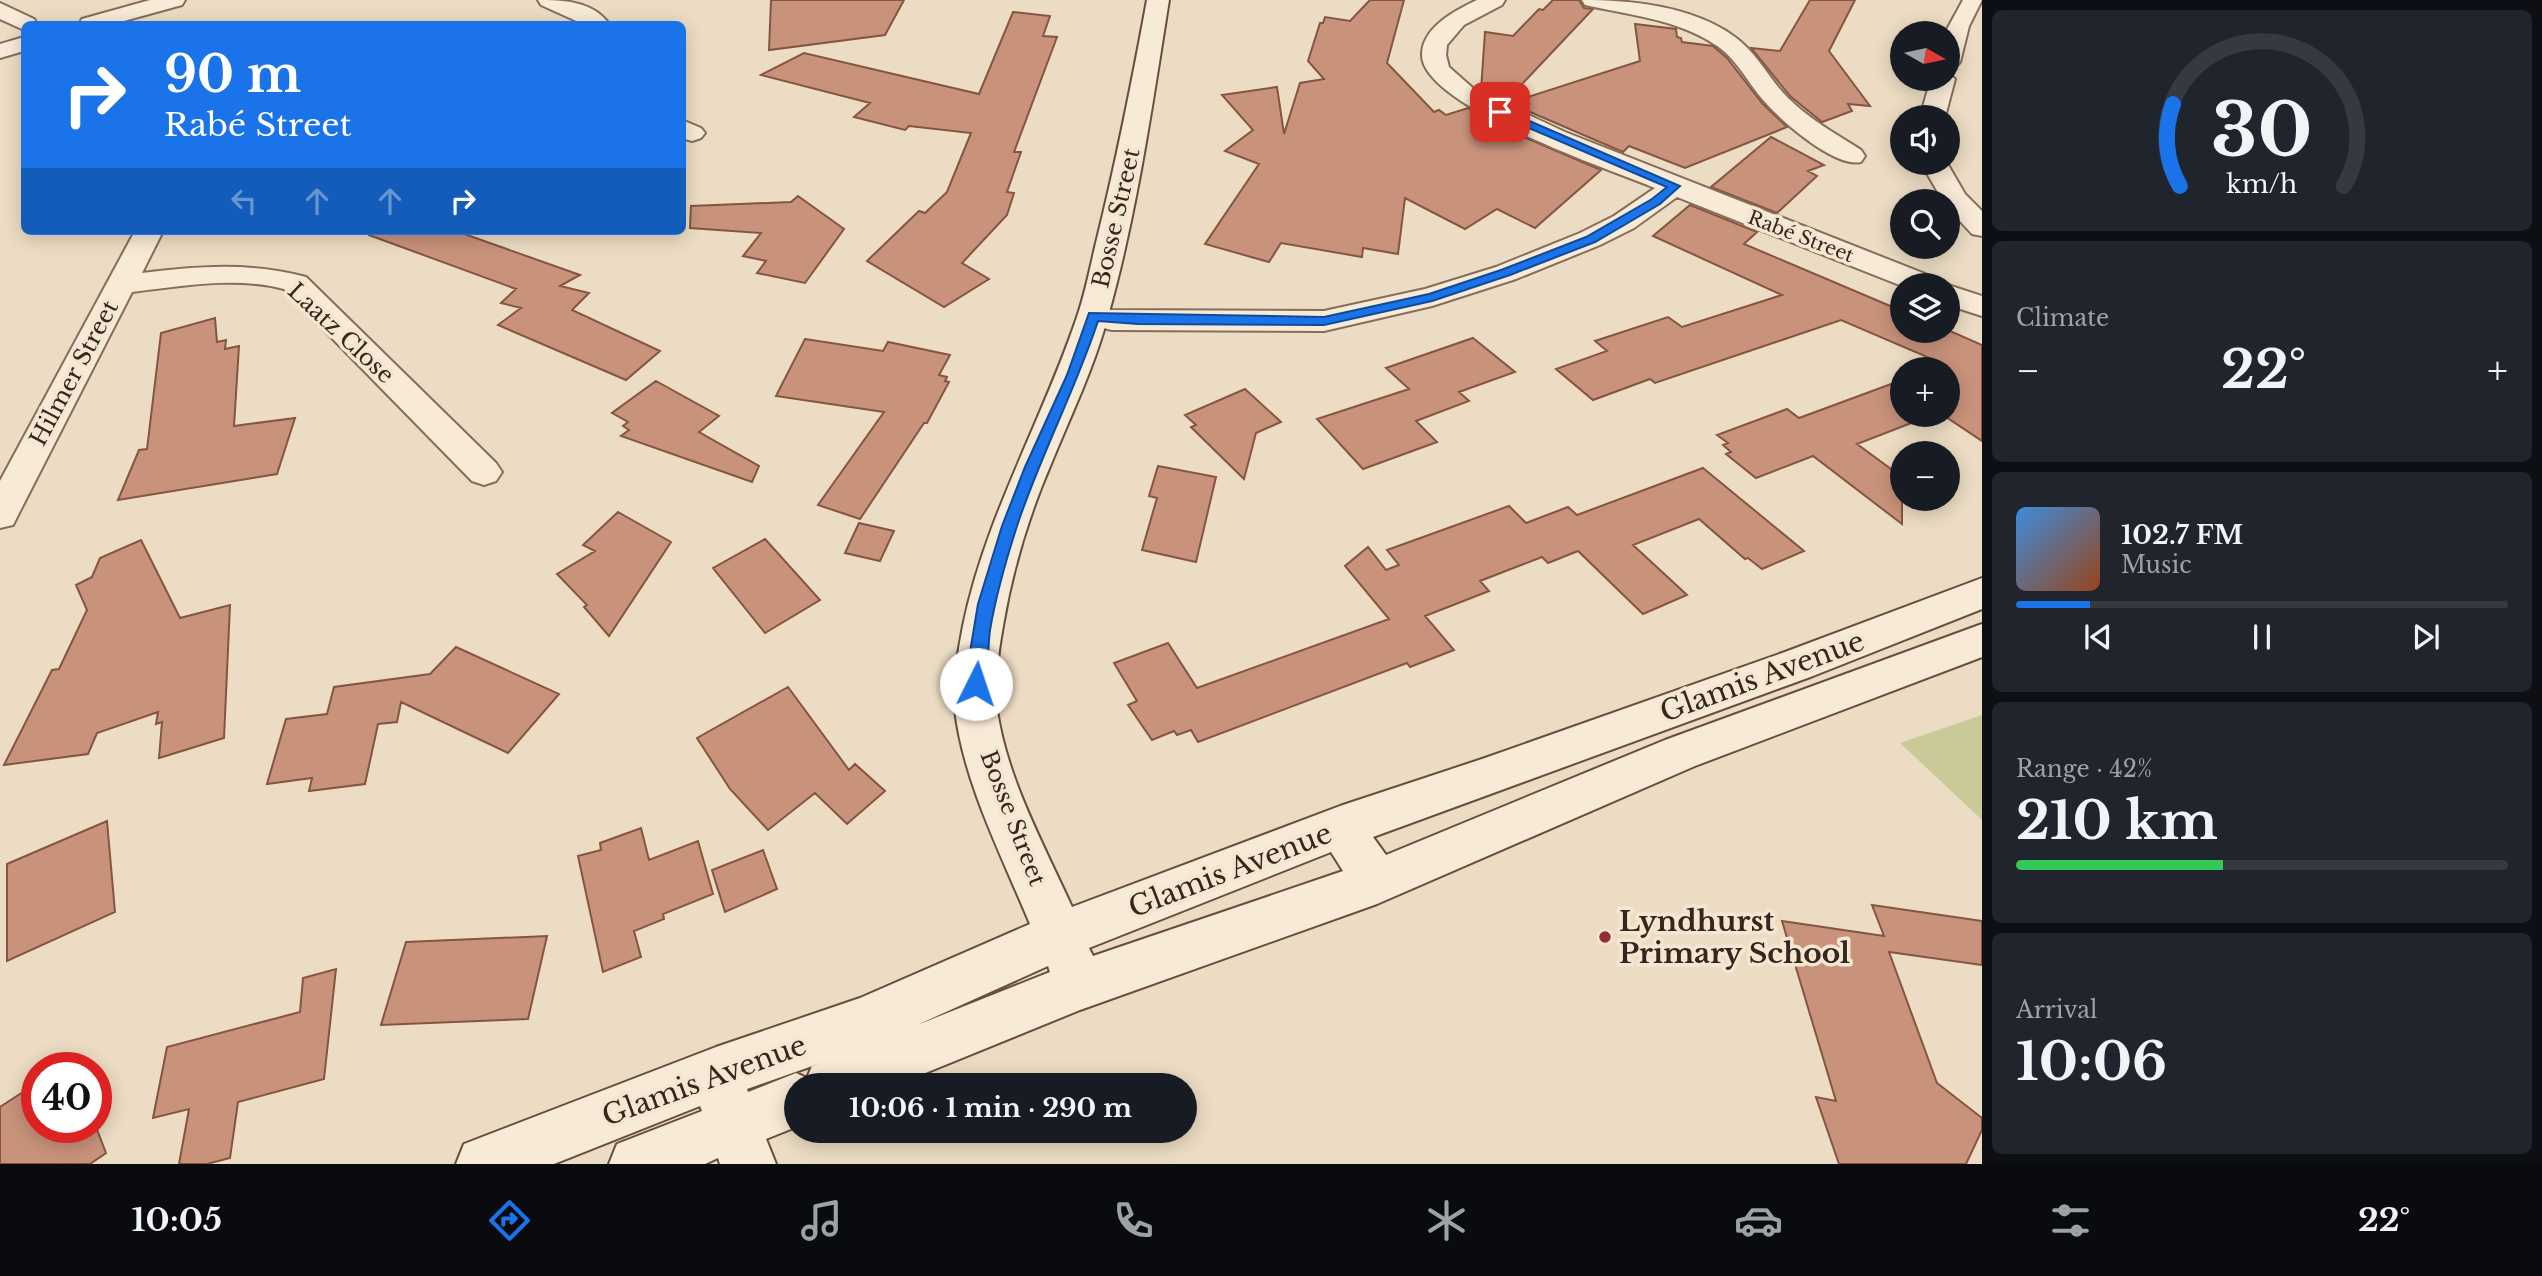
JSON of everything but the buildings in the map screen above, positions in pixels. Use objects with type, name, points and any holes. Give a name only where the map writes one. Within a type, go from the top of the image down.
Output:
[{"type":"street","points":[[100,21],[174,0]]},
{"type":"street","points":[[549,0],[593,21]]},
{"type":"street","name":"Bosse Street","points":[[1080,985],[1001,799],[985,749],[976,709],[977,658],[986,604],[1010,526],[1032,467],[1073,375],[1093,316],[1131,156],[1158,0]]},
{"type":"street","name":"Rabé Street","points":[[1494,0],[1461,16],[1439,38],[1434,53],[1438,68],[1465,94],[1500,112],[1675,186],[1896,273]]},
{"type":"street","points":[[1593,0],[1688,24],[1724,40],[1745,59],[1772,96],[1852,156]]},
{"type":"street","points":[[1960,23],[1973,0]]},
{"type":"street","points":[[0,10],[21,21]]},
{"type":"street","points":[[0,51],[21,45]]},
{"type":"street","points":[[1941,175],[1954,198],[1982,228]]},
{"type":"street","points":[[1093,316],[1126,320],[1324,321],[1432,297],[1506,273],[1590,240],[1656,202],[1675,186]]},
{"type":"street","name":"Hilmer Street","points":[[0,516],[147,235]]},
{"type":"street","name":"Laatz Close","points":[[121,284],[216,275],[263,276],[295,283],[484,472]]},
{"type":"street","points":[[1960,298],[1982,307]]},
{"type":"street","name":"Glamis Avenue","points":[[484,1164],[716,1073],[864,1021],[1059,936],[1340,827],[1485,778],[1799,664],[1982,593]]},
{"type":"street","name":"Glamis Avenue","points":[[861,1073],[1080,985],[1377,882],[1519,824],[1680,753],[1982,640]]},
{"type":"street","points":[[1652,716],[1680,753]]},
{"type":"street","points":[[1485,778],[1519,824]]},
{"type":"street","points":[[1340,827],[1377,882]]},
{"type":"street","points":[[716,1073],[741,1145]]},
{"type":"street","name":"Glamis Avenue","points":[[638,1164],[741,1145],[784,1110]]},
{"type":"green space","points":[[1982,715],[1982,820],[1900,743]]},
{"type":"place","name":"Lyndhurst Primary School","points":[[1605,937]]},
{"type":"route","points":[[976,684],[977,658],[986,604],[1010,526],[1032,467],[1073,375],[1093,316],[1112,320],[1324,321],[1432,297],[1506,273],[1590,240],[1656,202],[1675,186],[1500,112]]}]
